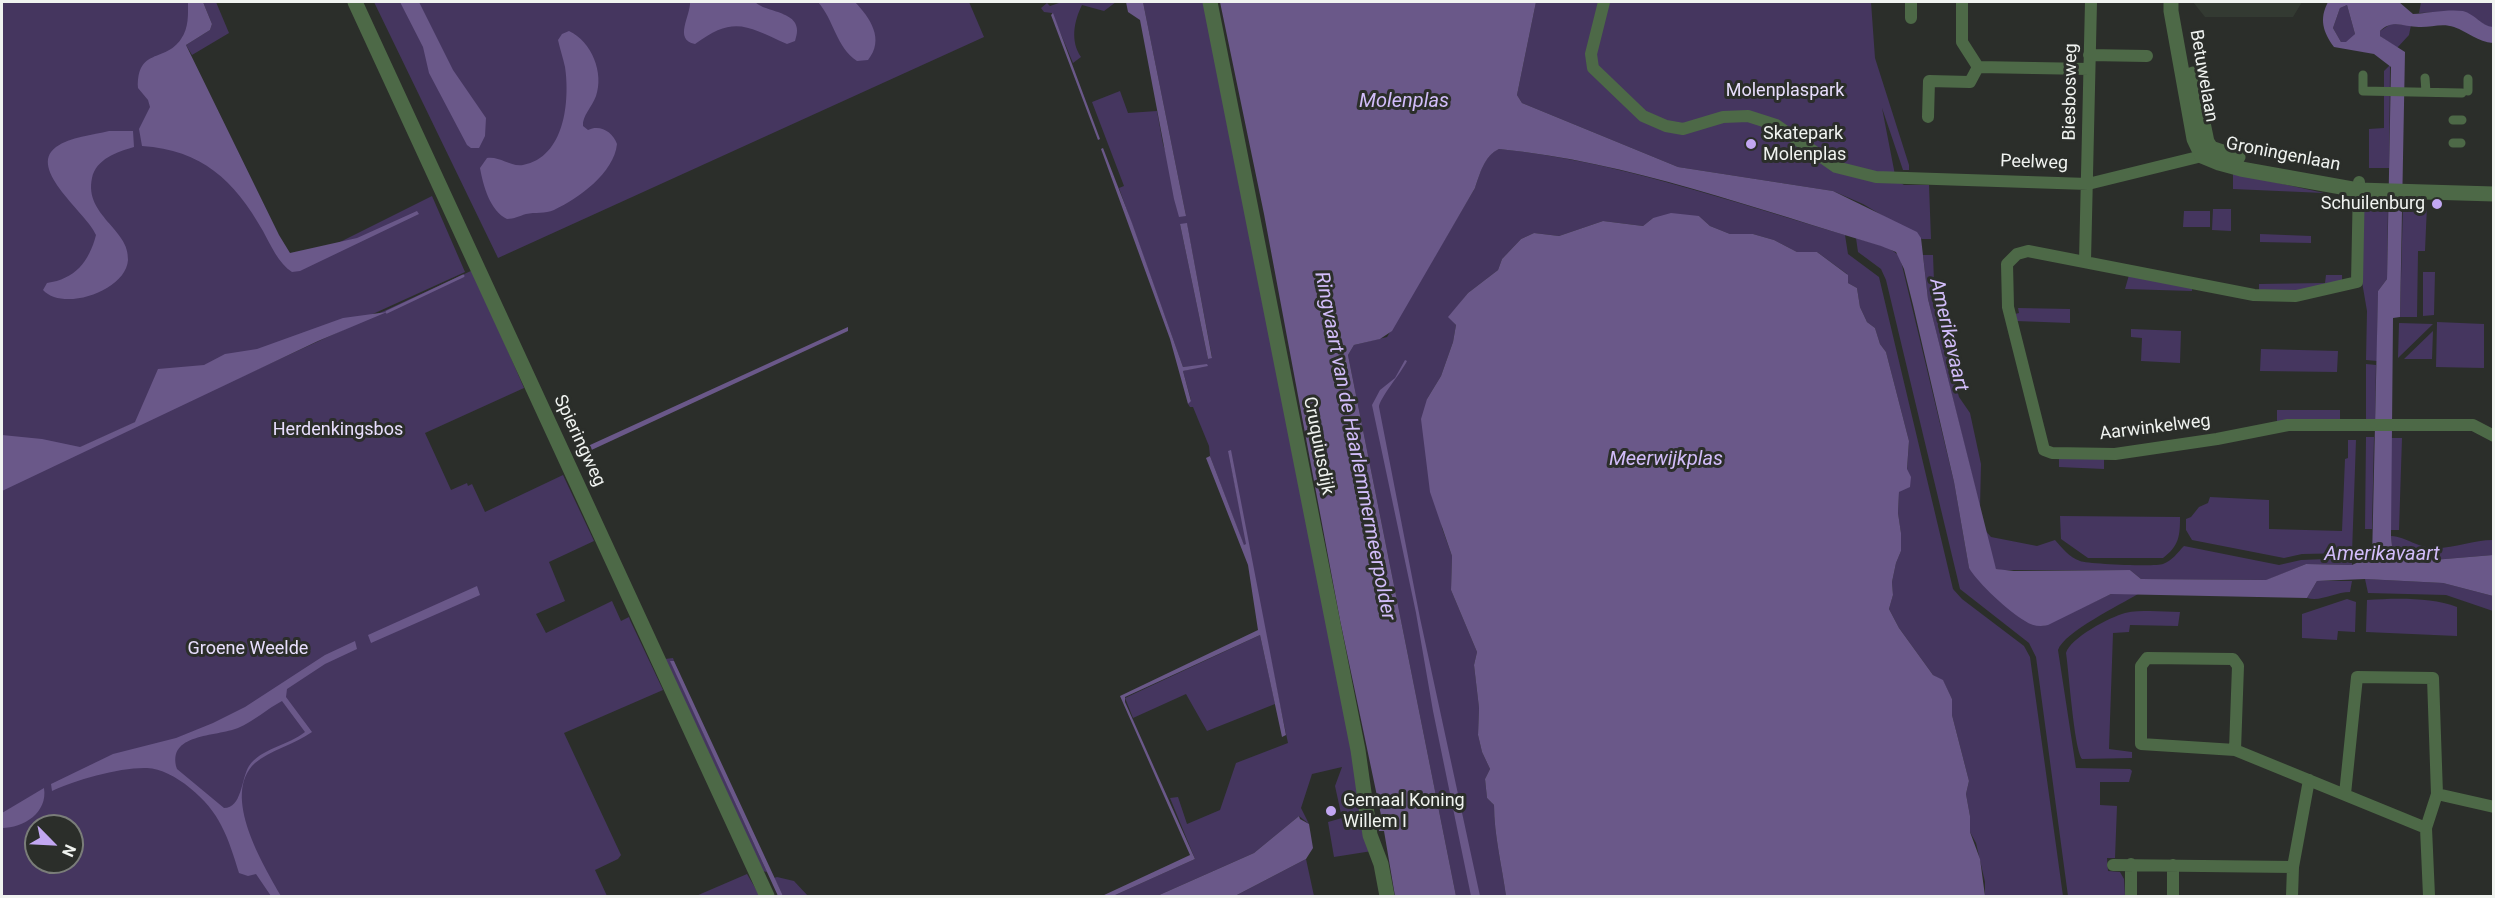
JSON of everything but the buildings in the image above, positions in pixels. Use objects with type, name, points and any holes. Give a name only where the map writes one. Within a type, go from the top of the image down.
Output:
[{"type":"street","name":"Spieringweg","points":[[354,2],[767,897]]},
{"type":"street","name":"Cruquiusdijk","points":[[1209,2],[1358,750],[1370,835],[1379,857],[1388,897]]},
{"type":"street","name":"Peelweg","points":[[1604,2],[1591,54],[1593,68],[1643,116],[1666,126],[1683,129],[1723,117],[1748,116],[1776,125],[1833,165],[1876,177],[2088,184],[2206,152]]},
{"type":"street","points":[[1911,2],[1911,18]]},
{"type":"street","points":[[1962,2],[1962,42],[1978,67]]},
{"type":"street","name":"Biesbosweg","points":[[2088,184],[2091,2]]},
{"type":"street","name":"Betuwelaan","points":[[2171,2],[2194,139],[2206,152]]},
{"type":"street","name":"Betuwelaan","points":[[2181,2],[2187,50],[2207,142],[2206,152]]},
{"type":"street","points":[[2089,55],[2147,56]]},
{"type":"street","points":[[1978,67],[2089,69]]},
{"type":"street","points":[[1928,117],[1929,81],[1970,82],[1978,67]]},
{"type":"street","points":[[2363,75],[2362,91],[2465,92],[2468,79]]},
{"type":"street","points":[[2425,78],[2426,92]]},
{"type":"street","name":"Groningenlaan","points":[[2206,152],[2219,163],[2241,169],[2358,186],[2493,184]]},
{"type":"street","points":[[2085,261],[2088,184]]},
{"type":"street","name":"Aarwinkelweg","points":[[2358,186],[2356,282],[2296,296],[2254,295],[2028,251],[2017,254],[2007,264],[2007,305],[2044,450],[2052,453],[2115,454],[2217,439],[2288,425],[2473,425],[2493,436]]},
{"type":"street","name":"Groningenlaan","points":[[2406,187],[2493,194]]},
{"type":"street","points":[[2235,750],[2238,666],[2233,659],[2147,658],[2141,666],[2142,744],[2235,750],[2426,828]]},
{"type":"street","points":[[2345,794],[2357,677],[2433,678],[2437,794],[2426,828],[2429,897]]},
{"type":"street","points":[[2292,897],[2293,867],[2309,780]]},
{"type":"street","points":[[2437,794],[2493,807]]},
{"type":"street","points":[[2131,864],[2131,897]]},
{"type":"street","points":[[2113,865],[2293,867]]},
{"type":"street","points":[[2173,865],[2173,897]]},
{"type":"shaded area","points":[[2193,2],[2302,2],[2293,17],[2205,17]]},
{"type":"green space","points":[[2,2],[197,2],[181,48],[292,266],[432,196],[465,272],[2,483]]},
{"type":"green space","points":[[203,2],[216,2],[229,33],[192,55],[186,45],[210,30],[212,24]]},
{"type":"green space","points":[[374,2],[969,2],[984,37],[498,258]]},
{"type":"green space","points":[[1062,2],[1116,2],[1104,11],[1082,5],[1074,31],[1075,44],[1081,57],[1073,63],[1052,13],[1044,12],[1041,8],[1047,3],[1050,6]]},
{"type":"green space","points":[[1143,2],[1207,2],[1372,851],[1334,857],[1328,822],[1342,818],[1335,786],[1342,767],[1312,774],[1301,808],[1309,824],[1299,816],[1254,853],[1157,896],[1113,896],[1195,859],[1170,798],[1178,797],[1187,824],[1220,810],[1236,763],[1288,743],[1228,451],[1247,544],[1244,546],[1210,456],[1209,446],[1193,407],[1188,404],[1191,400],[1183,371],[1207,365],[1183,367],[1119,188],[1124,186],[1092,102],[1120,91],[1128,113],[1157,111],[1163,144],[1186,216]],"holes":[[[1180,224],[1187,224],[1212,357],[1208,359]]]},
{"type":"green space","name":"Molenplaspark","points":[[1536,2],[1871,2],[1875,58],[1909,165],[1909,170],[1903,170],[1882,108],[1896,180],[1904,185],[1929,185],[1931,239],[1922,239],[1863,204],[1833,191],[1678,167],[1522,103],[1517,95]]},
{"type":"green space","points":[[2421,2],[2493,2],[2493,27],[2488,27],[2462,11],[2419,13]]},
{"type":"green space","points":[[2347,5],[2355,34],[2350,41],[2341,42],[2333,28],[2340,8]]},
{"type":"green space","points":[[2391,24],[2411,25],[2409,35],[2397,48],[2380,36],[2380,31]]},
{"type":"green space","points":[[2390,65],[2389,168],[2369,168],[2369,129],[2384,128],[2384,71]]},
{"type":"green space","points":[[1499,149],[1587,163],[1631,173],[1717,196],[1845,235],[1848,254],[1879,277],[1953,589],[1962,599],[2024,646],[2030,657],[2063,896],[1985,896],[1985,882],[1976,843],[1970,832],[1966,794],[1969,781],[1952,715],[1952,699],[1943,681],[1933,675],[1899,628],[1889,609],[1893,595],[1892,582],[1901,551],[1899,492],[1907,470],[1909,441],[1886,352],[1880,344],[1875,328],[1867,322],[1860,307],[1857,288],[1848,283],[1847,274],[1817,252],[1797,252],[1774,240],[1753,234],[1730,234],[1710,226],[1699,216],[1653,218],[1643,226],[1603,221],[1559,236],[1534,233],[1521,239],[1502,259],[1498,270],[1468,293],[1449,317],[1456,325],[1453,342],[1441,376],[1427,399],[1442,528],[1452,556],[1451,590],[1477,652],[1474,665],[1479,708],[1478,735],[1482,752],[1490,769],[1485,779],[1487,798],[1494,805],[1506,896],[1456,896],[1348,355],[1354,345],[1387,337],[1475,188],[1486,160]]},
{"type":"green space","points":[[2233,173],[2324,193],[2233,189]]},
{"type":"green space","points":[[2363,204],[2388,204],[2387,279],[2378,291],[2377,361],[2366,360],[2367,311],[2361,276]]},
{"type":"green space","points":[[2403,204],[2427,205],[2425,251],[2418,251],[2417,317],[2400,317]]},
{"type":"green space","points":[[2213,209],[2231,209],[2231,231],[2212,230]]},
{"type":"green space","points":[[2184,211],[2210,211],[2210,227],[2183,227]]},
{"type":"green space","points":[[2260,234],[2311,236],[2311,243],[2260,242]]},
{"type":"green space","points":[[1856,238],[1885,247],[1900,257],[1954,482],[1969,568],[2043,626],[2111,594],[2138,594],[2081,627],[2062,643],[2058,650],[2076,768],[2130,769],[2132,771],[2129,782],[2100,782],[2100,805],[2117,806],[2115,858],[2107,858],[2108,871],[2120,872],[2124,879],[2125,896],[2068,896],[2036,657],[2029,643],[1960,589],[1886,280],[1881,269],[1858,252]]},
{"type":"green space","points":[[1923,255],[1933,255],[1935,308],[1946,323],[1956,386],[1959,397],[1970,413],[1981,464],[1980,508],[1928,299]]},
{"type":"green space","name":"Groene Weelde","points":[[473,270],[524,388],[425,433],[451,490],[467,483],[468,486],[472,484],[485,512],[563,475],[594,541],[549,562],[565,601],[536,614],[546,633],[612,601],[621,621],[629,617],[663,690],[564,733],[621,855],[618,859],[595,870],[607,896],[2,896],[2,487]]},
{"type":"green space","points":[[2423,272],[2435,272],[2434,315],[2423,316]]},
{"type":"green space","points":[[2129,275],[2192,287],[2192,291],[2125,289]]},
{"type":"green space","points":[[2326,275],[2342,275],[2342,282],[2297,291],[2259,291],[2259,284],[2325,283]]},
{"type":"green space","points":[[2018,308],[2070,309],[2070,323],[2016,321],[2015,314],[2019,313]]},
{"type":"green space","points":[[2437,322],[2484,324],[2484,368],[2436,367]]},
{"type":"green space","points":[[2399,323],[2433,324],[2398,358]]},
{"type":"green space","points":[[2131,329],[2181,331],[2180,363],[2141,361],[2142,338],[2131,337]]},
{"type":"green space","points":[[2433,331],[2432,359],[2404,359]]},
{"type":"green space","points":[[2261,349],[2338,351],[2337,372],[2260,371]]},
{"type":"green space","points":[[2366,364],[2376,365],[2375,422],[2366,422]]},
{"type":"green space","points":[[2277,410],[2340,410],[2340,419],[2277,422]]},
{"type":"green space","points":[[2366,437],[2374,437],[2372,529],[2365,529]]},
{"type":"green space","points":[[2391,438],[2402,438],[2399,530],[2391,530]]},
{"type":"green space","points":[[2348,440],[2356,440],[2352,553],[2302,554],[2284,558],[2192,540],[2186,530],[2186,519],[2191,517],[2199,507],[2208,503],[2210,497],[2269,500],[2269,529],[2342,531]]},
{"type":"green space","points":[[2059,456],[2104,458],[2104,469],[2059,467]]},
{"type":"green space","points":[[2060,516],[2180,517],[2180,530],[2175,545],[2163,558],[2088,558],[2061,539]]},
{"type":"green space","points":[[1985,530],[1991,537],[2037,546],[2055,540],[2076,559],[2095,563],[2158,565],[2172,559],[2184,546],[2279,565],[2301,560],[2352,558],[2352,565],[2306,564],[2267,580],[2141,579],[2130,570],[2001,570],[1996,569],[1994,565]]},
{"type":"green space","points":[[2391,536],[2436,548],[2493,540],[2493,555],[2433,560],[2392,546]]},
{"type":"green space","points":[[2365,579],[2443,583],[2493,596],[2493,611],[2446,595],[2368,593]]},
{"type":"green space","points":[[2317,581],[2352,581],[2350,592],[2318,599],[2307,598]]},
{"type":"green space","points":[[2347,599],[2356,602],[2355,632],[2338,631],[2337,640],[2302,638],[2302,614]]},
{"type":"green space","points":[[2367,600],[2424,600],[2457,607],[2457,636],[2366,632]]},
{"type":"green space","points":[[2150,611],[2180,612],[2178,626],[2130,625],[2129,632],[2113,633],[2109,749],[2132,752],[2132,758],[2082,759],[2074,725],[2066,653],[2082,635],[2118,615]]},
{"type":"green space","points":[[1260,635],[1275,704],[1207,731],[1186,694],[1133,718],[1125,698]]},
{"type":"green space","points":[[673,658],[674,661],[671,662],[767,872],[762,871],[665,659]]},
{"type":"green space","points":[[1306,859],[1314,896],[1235,896]]},
{"type":"green space","points":[[747,874],[760,896],[696,896]]},
{"type":"green space","points":[[774,878],[794,881],[808,896],[783,896]]},
{"type":"water","points":[[188,2],[203,2],[212,24],[210,30],[186,45],[290,253],[357,238],[417,211],[419,214],[300,271],[292,272],[279,259],[240,197],[214,171],[182,154],[142,146],[139,129],[150,107],[148,100],[138,88],[139,75],[142,66],[147,61],[175,46],[184,35],[187,26]]},
{"type":"water","points":[[400,2],[419,2],[453,70],[486,118],[485,136],[479,148],[471,148],[467,145],[429,73],[423,47]]},
{"type":"water","points":[[690,2],[755,2],[791,18],[797,31],[795,41],[787,44],[741,26],[720,29],[695,44],[689,42],[684,32]]},
{"type":"water","points":[[818,2],[855,2],[861,8],[874,29],[875,44],[868,60],[857,61],[850,55]]},
{"type":"water","points":[[1126,2],[1143,2],[1186,216],[1179,217],[1174,199],[1140,20],[1128,12]]},
{"type":"water","points":[[1220,2],[1536,2],[1517,95],[1522,103],[1678,167],[1833,191],[1917,232],[1921,238],[1928,299],[1996,569],[2014,571],[2130,570],[2141,579],[2266,580],[2306,564],[2352,565],[2365,559],[2372,560],[2378,291],[2387,279],[2391,67],[2374,54],[2334,47],[2327,36],[2324,25],[2325,8],[2328,2],[2399,2],[2413,14],[2463,11],[2493,27],[2493,43],[2446,25],[2415,27],[2395,24],[2380,31],[2380,36],[2405,52],[2400,317],[2393,318],[2391,536],[2392,546],[2433,560],[2493,555],[2493,596],[2443,583],[2365,579],[2317,581],[2307,598],[2111,594],[2048,625],[2030,624],[1994,597],[1969,568],[1954,482],[1904,269],[1896,252],[1644,175],[1547,155],[1499,149],[1486,161],[1475,188],[1392,331],[1380,339],[1354,345],[1348,355],[1456,896],[1395,896],[1384,831],[1379,831],[1377,816],[1381,815],[1340,620],[1264,214]],"holes":[[[2347,5],[2355,34],[2346,42],[2341,42],[2333,28],[2340,8]]]},
{"type":"water","points":[[1053,13],[1100,139],[1098,140],[1051,15]]},
{"type":"water","points":[[569,31],[590,50],[597,68],[596,96],[584,119],[583,126],[588,130],[597,128],[606,130],[617,144],[614,155],[594,183],[564,205],[551,211],[507,219],[492,204],[485,189],[480,168],[487,158],[518,165],[537,160],[548,151],[556,139],[562,126],[566,96],[565,67],[558,40],[562,34]]},
{"type":"water","points":[[109,131],[133,131],[134,147],[114,154],[98,166],[92,178],[91,191],[100,212],[122,239],[127,249],[128,260],[125,271],[106,289],[92,295],[64,299],[52,296],[43,290],[47,283],[65,278],[79,268],[85,261],[96,235],[53,179],[48,167],[49,156],[56,147],[68,141]]},
{"type":"water","points":[[1103,148],[1183,367],[1207,364],[1208,366],[1183,371],[1191,401],[1188,404],[1170,339],[1101,149]]},
{"type":"water","name":"Meerwijkplas","points":[[1671,213],[1699,216],[1710,226],[1730,234],[1753,234],[1774,240],[1797,252],[1817,252],[1848,275],[1848,283],[1857,288],[1860,307],[1867,322],[1875,328],[1880,344],[1886,352],[1909,441],[1907,469],[1911,477],[1910,487],[1899,492],[1901,551],[1892,582],[1893,595],[1889,609],[1899,628],[1933,675],[1943,680],[1952,699],[1952,715],[1969,781],[1966,794],[1970,832],[1980,859],[1985,896],[1506,896],[1494,805],[1487,798],[1485,779],[1490,769],[1482,752],[1478,735],[1479,708],[1474,665],[1477,652],[1451,590],[1452,556],[1430,492],[1421,419],[1427,399],[1441,376],[1453,342],[1456,325],[1448,317],[1468,293],[1498,270],[1502,259],[1521,239],[1534,233],[1559,236],[1603,221],[1643,226],[1653,218]]},
{"type":"water","points":[[1187,223],[1212,358],[1208,359],[1180,224]]},
{"type":"water","points":[[387,312],[318,341],[2,491],[2,435],[42,439],[80,447],[135,422],[158,369],[204,365],[225,354],[257,349],[343,318]]},
{"type":"water","points":[[848,327],[848,331],[585,453],[584,448],[590,445]]},
{"type":"water","points":[[1405,360],[1407,361],[1379,407],[1420,618],[1480,896],[1471,896],[1433,711],[1416,613],[1372,405],[1380,390],[1395,378]]},
{"type":"water","points":[[1231,450],[1286,735],[1282,737],[1260,635],[1125,697],[1125,702],[1195,859],[1113,896],[1102,896],[1190,855],[1120,696],[1258,630],[1248,565],[1206,458],[1210,456],[1244,545],[1246,544],[1228,451]]},
{"type":"water","points":[[477,586],[480,595],[371,643],[368,635]]},
{"type":"water","points":[[355,641],[357,649],[325,664],[287,689],[286,697],[312,732],[255,763],[245,777],[242,793],[243,811],[248,830],[281,896],[271,896],[256,874],[248,876],[239,873],[226,837],[209,806],[190,788],[168,774],[147,768],[136,768],[85,779],[52,791],[51,784],[113,754],[176,738],[213,723],[245,707],[325,655]],"holes":[[[282,701],[305,732],[254,760],[246,772],[238,798],[230,807],[224,808],[177,769],[176,757],[179,749],[186,743],[195,738],[238,728]]]},
{"type":"water","points":[[670,661],[674,661],[783,896],[778,896]]},
{"type":"water","points":[[44,788],[42,805],[38,812],[24,814],[24,823],[2,828],[2,813]]},
{"type":"water","points":[[1299,816],[1309,824],[1313,848],[1306,859],[1235,896],[1157,896],[1254,853]]},
{"type":"waterway","points":[[387,312],[463,276]]},
{"type":"place","name":"Skatepark Molenplas","points":[[1751,144]]},
{"type":"place","name":"Schuilenburg","points":[[2437,204]]},
{"type":"place","name":"Gemaal Koning Willem I","points":[[1331,811]]},
{"type":"water label","name":"Molenplas","points":[[1404,102]]},
{"type":"water label","name":"Amerikavaart","points":[[1948,335]]},
{"type":"water label","name":"Ringvaart van de Haarlemmermeerpolder","points":[[1354,446]]},
{"type":"water label","name":"Amerikavaart","points":[[2382,555]]},
{"type":"park label","name":"Herdenkingsbos","points":[[338,430]]}]
